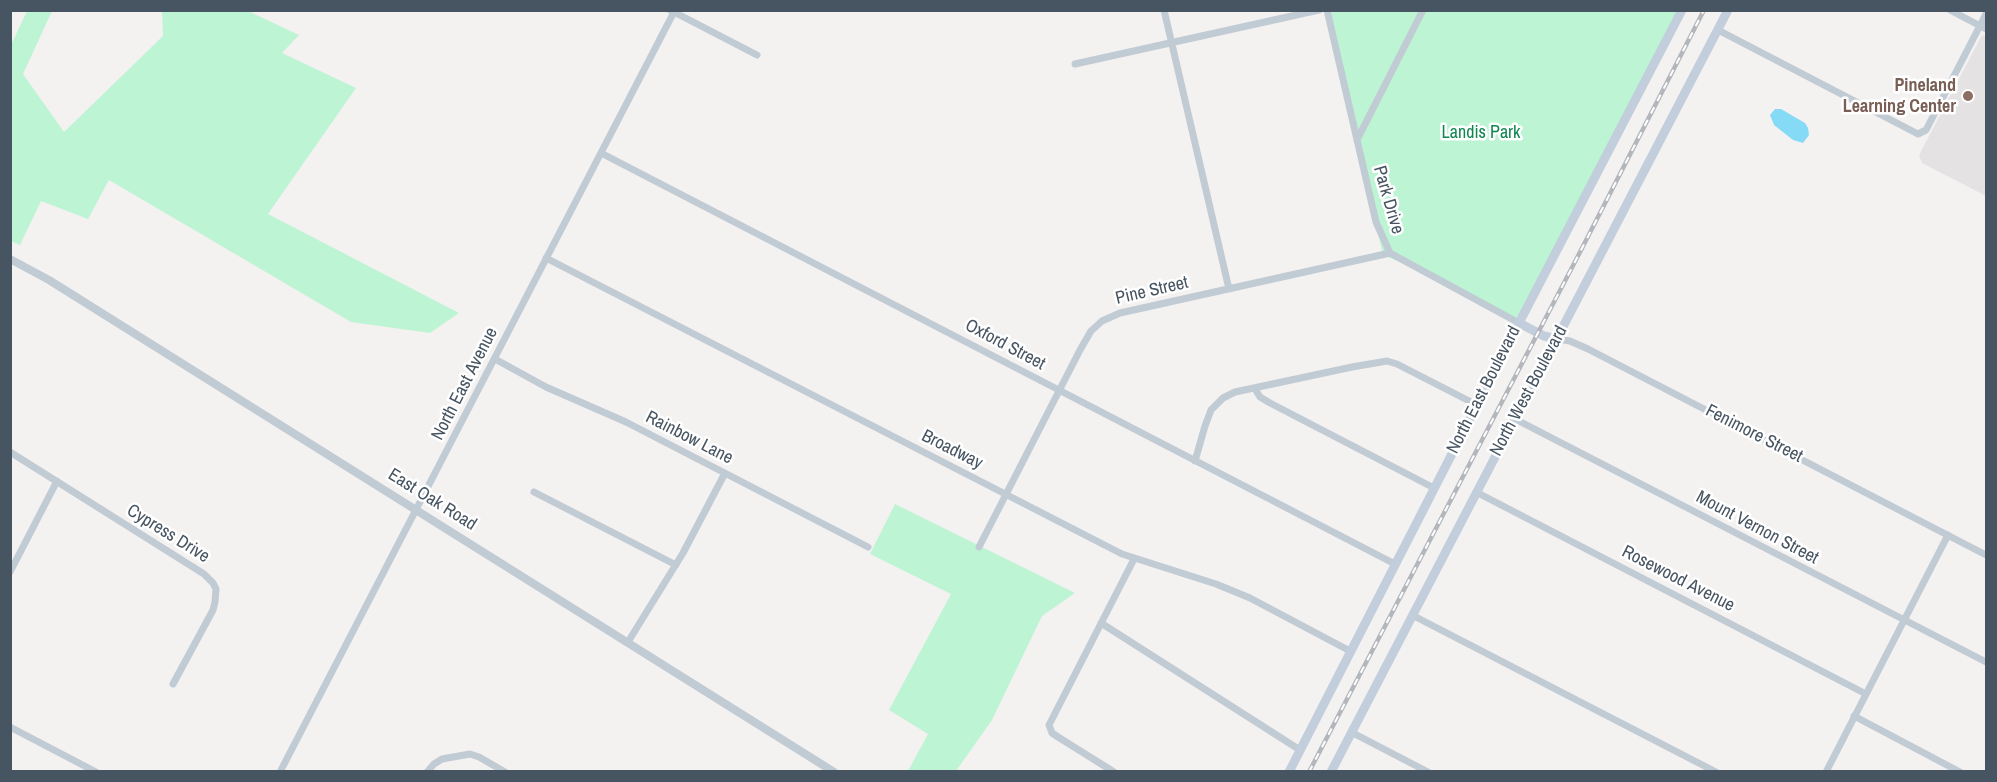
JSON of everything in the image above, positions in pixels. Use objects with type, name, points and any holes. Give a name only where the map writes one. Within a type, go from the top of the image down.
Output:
[{"type":"main road","name":"North East Boulevard","points":[[1289,771],[1682,10]]},
{"type":"main road","name":"North West Boulevard","points":[[1330,771],[1728,10]]},
{"type":"main road","name":"Fenimore Street","points":[[1519,323],[1544,336],[1557,339]]},
{"type":"street","points":[[1164,10],[1228,289]]},
{"type":"street","points":[[1075,64],[1319,10]]},
{"type":"street","name":"Park Drive","points":[[1327,10],[1376,222],[1390,254],[1519,323]]},
{"type":"street","points":[[1357,140],[1423,10]]},
{"type":"street","points":[[1950,10],[1983,28]]},
{"type":"street","points":[[673,11],[757,55]]},
{"type":"street","name":"North East Avenue","points":[[280,771],[673,11]]},
{"type":"street","points":[[1718,30],[1916,134],[1922,134],[1983,28],[1986,14]]},
{"type":"street","name":"Oxford Street","points":[[601,153],[1395,564]]},
{"type":"street","name":"Pine Street","points":[[979,547],[1087,336],[1108,317],[1380,254],[1390,254]]},
{"type":"street","name":"Broadway","points":[[546,258],[1134,559],[1216,584],[1250,598],[1350,651]]},
{"type":"street","name":"East Oak Road","points":[[10,259],[49,279],[834,771]]},
{"type":"street","name":"Fenimore Street","points":[[1557,339],[1582,346],[1986,555]]},
{"type":"street","name":"Rainbow Lane","points":[[495,359],[546,387],[626,422],[868,547]]},
{"type":"street","points":[[1195,461],[1214,405],[1228,395],[1352,367],[1387,362],[1402,366],[1477,405]]},
{"type":"street","points":[[1255,388],[1260,397],[1270,403],[1434,488]]},
{"type":"street","name":"Mount Vernon Street","points":[[1515,418],[1986,662]]},
{"type":"street","name":"Cypress Drive","points":[[10,452],[204,574],[213,583],[216,589],[216,602],[213,610],[173,684]]},
{"type":"street","points":[[628,642],[676,565],[724,473]]},
{"type":"street","points":[[10,572],[57,481]]},
{"type":"street","points":[[534,492],[676,565]]},
{"type":"street","name":"Rosewood Avenue","points":[[1476,492],[1866,694]]},
{"type":"street","points":[[1826,771],[1948,535]]},
{"type":"street","points":[[1114,771],[1052,733],[1049,725],[1134,559]]},
{"type":"street","points":[[1412,615],[1716,771]]},
{"type":"street","points":[[1101,623],[1300,750]]},
{"type":"street","points":[[1854,716],[1960,771]]},
{"type":"street","points":[[10,727],[96,771]]},
{"type":"street","points":[[1351,732],[1428,771]]},
{"type":"street","points":[[427,771],[442,759],[470,754],[506,771]]},
{"type":"shaded area","name":"Pineland Learning Center","points":[[1982,35],[1986,37],[1986,196],[1922,163],[1919,155]]},
{"type":"green space","points":[[27,11],[52,11],[23,74],[64,132],[163,36],[162,11],[248,11],[299,35],[282,53],[356,88],[268,214],[459,313],[430,333],[351,322],[109,180],[88,219],[41,201],[20,245],[11,241],[11,45]]},
{"type":"green space","name":"Landis Park","points":[[1327,11],[1682,11],[1519,323],[1421,271],[1383,255]]},
{"type":"green space","points":[[895,504],[1075,593],[1042,616],[992,720],[956,771],[908,771],[928,734],[889,710],[951,594],[870,554]]},
{"type":"water","points":[[1775,109],[1781,109],[1805,123],[1809,135],[1803,143],[1793,140],[1774,125],[1770,115]]},
{"type":"railway","points":[[1309,772],[1704,10]]},
{"type":"place","name":"Pineland Learning Center","points":[[1968,96]]}]
